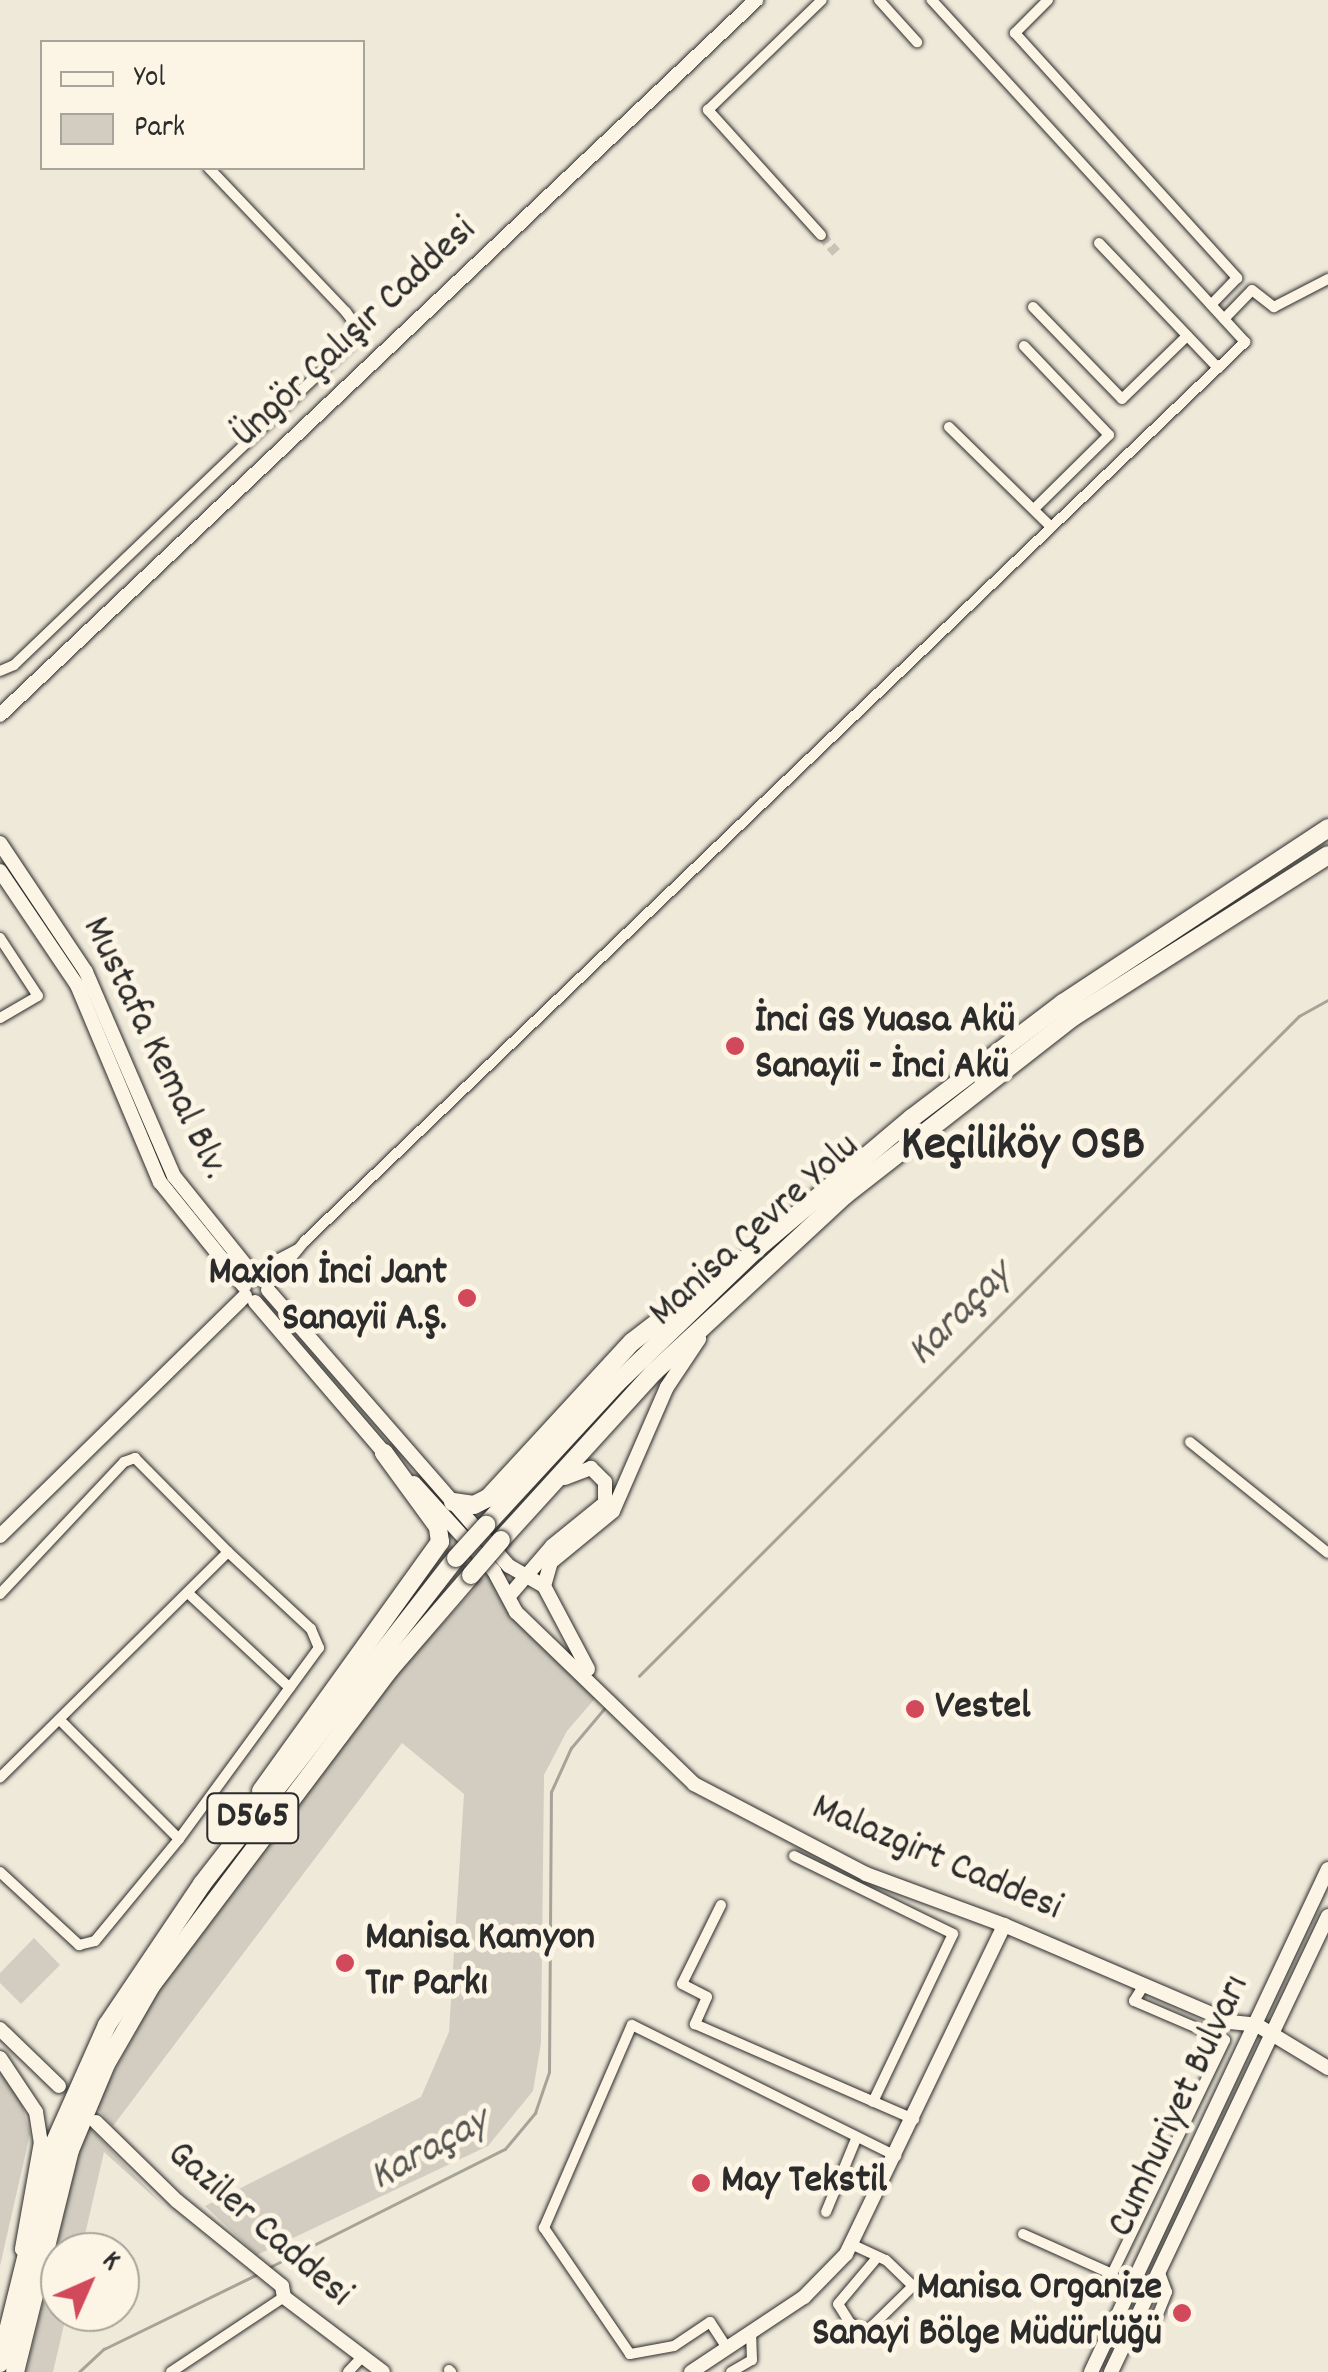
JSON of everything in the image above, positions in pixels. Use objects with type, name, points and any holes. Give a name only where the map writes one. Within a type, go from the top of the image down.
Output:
[{"type":"highway","points":[[1287,851],[1328,818]]},
{"type":"highway","name":"Manisa Çevre Yolu","points":[[202,1884],[456,1558],[616,1383],[756,1250],[912,1118],[1063,1003],[1287,851],[1328,828]]},
{"type":"highway","name":"Manisa Çevre Yolu","points":[[15,2372],[70,2150],[106,2064],[163,1970],[390,1669],[514,1525],[654,1372],[845,1195],[1073,1016],[1300,872],[1328,859]]},
{"type":"highway","points":[[453,1502],[474,1505],[488,1498],[632,1342],[756,1250]]},
{"type":"highway","points":[[202,1884],[306,1721],[433,1559],[438,1526],[384,1452]]},
{"type":"highway","name":"D565","points":[[0,2363],[72,2093],[136,1976],[202,1884]]},
{"type":"street","name":"Üngör Çalışır Caddesi","points":[[0,715],[756,0]]},
{"type":"street","points":[[820,235],[708,110],[822,0]]},
{"type":"street","points":[[879,0],[918,42]]},
{"type":"street","points":[[5,1521],[256,1290],[1246,342],[932,0]]},
{"type":"street","points":[[1048,0],[1015,33],[1237,278],[1274,307],[1328,279]]},
{"type":"street","points":[[0,671],[14,665],[350,344],[354,323],[346,312],[211,170]]},
{"type":"street","points":[[1098,244],[1218,368]]},
{"type":"street","points":[[1211,305],[1237,278]]},
{"type":"street","points":[[1224,319],[1252,290]]},
{"type":"street","points":[[1033,307],[1122,398],[1187,336]]},
{"type":"street","points":[[1024,346],[1128,453]]},
{"type":"street","points":[[948,427],[1051,527]]},
{"type":"street","points":[[1034,510],[1109,435]]},
{"type":"street","name":"Mustafa Kemal Blv.","points":[[2,849],[86,972],[174,1176],[256,1290]]},
{"type":"street","name":"Mustafa Kemal Blv.","points":[[0,871],[77,985],[160,1182],[256,1290]]},
{"type":"street","points":[[0,938],[38,996],[0,1018]]},
{"type":"street","points":[[521,1615],[539,1613],[551,1562],[612,1511],[684,1358],[765,1271]]},
{"type":"street","points":[[256,1290],[384,1452],[458,1529],[521,1615],[596,1682]]},
{"type":"street","points":[[256,1290],[509,1566],[546,1592],[596,1682]]},
{"type":"street","points":[[1190,1442],[1328,1553]]},
{"type":"street","points":[[0,1594],[124,1462],[135,1458],[311,1629],[318,1648],[178,1839],[94,1941],[79,1945],[0,1872]]},
{"type":"street","points":[[509,1596],[513,1585],[529,1578],[552,1546],[605,1503],[605,1482],[591,1468],[580,1468],[514,1525]]},
{"type":"street","points":[[0,1778],[228,1552]]},
{"type":"street","points":[[188,1593],[290,1688]]},
{"type":"street","name":"Malazgirt Caddesi","points":[[596,1682],[632,1726],[694,1784],[866,1874],[1004,1924],[1230,2022]]},
{"type":"street","points":[[60,1720],[178,1839]]},
{"type":"street","points":[[794,1856],[953,1934],[873,2102]]},
{"type":"street","name":"Cumhuriyet Bulvarı","points":[[1110,2372],[1257,2046],[1257,2026],[1327,1875]]},
{"type":"street","points":[[721,1905],[682,1984],[708,1997],[696,2024],[914,2119]]},
{"type":"street","name":"Cumhuriyet Bulvarı","points":[[1091,2372],[1257,2046],[1272,2032],[1328,1916]]},
{"type":"street","points":[[691,2372],[822,2281],[852,2244],[1004,1924]]},
{"type":"street","points":[[1023,2234],[1112,2274],[1225,2040],[1134,2000],[1144,1984]]},
{"type":"street","points":[[1230,2022],[1272,2032],[1294,2053]]},
{"type":"street","points":[[1230,2022],[1257,2046],[1294,2053],[1328,2068]]},
{"type":"street","points":[[727,2348],[710,2322],[674,2346],[630,2354],[544,2228],[632,2025],[896,2157]]},
{"type":"street","points":[[0,2029],[59,2086]]},
{"type":"street","points":[[0,2058],[36,2112],[41,2142],[24,2207],[20,2278]]},
{"type":"street","name":"Gaziler Caddesi","points":[[96,2122],[177,2201],[384,2372]]},
{"type":"street","points":[[826,2212],[856,2139]]},
{"type":"street","points":[[852,2244],[875,2260],[886,2260],[913,2286],[867,2331],[850,2322],[838,2297],[875,2260]]},
{"type":"street","points":[[171,2372],[283,2292]]},
{"type":"street","points":[[731,2372],[752,2360],[751,2332]]},
{"type":"street","points":[[348,2372],[362,2357]]},
{"type":"green space","points":[[490,1572],[598,1695],[567,1731],[544,1775],[541,2043],[533,2091],[488,2146],[257,2255],[205,2206],[421,2097],[449,2032],[464,1794],[402,1743],[113,2126],[95,2106],[163,1983],[395,1675]]},
{"type":"green space","points":[[34,1938],[60,1965],[21,2004],[0,1983],[0,1973]]},
{"type":"green space","points":[[0,2073],[20,2097],[30,2134],[0,2266]]},
{"type":"green space","points":[[86,2124],[165,2207],[104,2152],[86,2232],[60,2232]]},
{"type":"green space","points":[[40,2314],[40,2332],[62,2332],[53,2372],[26,2372]]},
{"type":"waterway","name":"Karaçay","points":[[639,1676],[1299,1016],[1328,1000]]},
{"type":"waterway","name":"Karaçay","points":[[270,2267],[505,2149],[535,2113],[549,2072],[551,1792],[571,1748],[604,1709]]},
{"type":"waterway","name":"Karaçay","points":[[79,2372],[104,2349],[258,2274]]},
{"type":"tunnel","points":[[821,235],[836,252]]},
{"type":"place","name":"İnci GS Yuasa Akü Sanayii - İnci Akü","points":[[735,1046]]},
{"type":"place","name":"Maxion İnci Jant Sanayii A.Ş.","points":[[467,1298]]},
{"type":"place","name":"Vestel","points":[[915,1709]]},
{"type":"place","name":"Manisa Kamyon Tır Parkı","points":[[345,1963]]},
{"type":"place","name":"May Tekstil","points":[[701,2183]]},
{"type":"place","name":"Manisa Organize Sanayi Bölge Müdürlüğü","points":[[1182,2313]]},
{"type":"district","name":"Keçiliköy OSB","points":[[1023,1148]]}]
